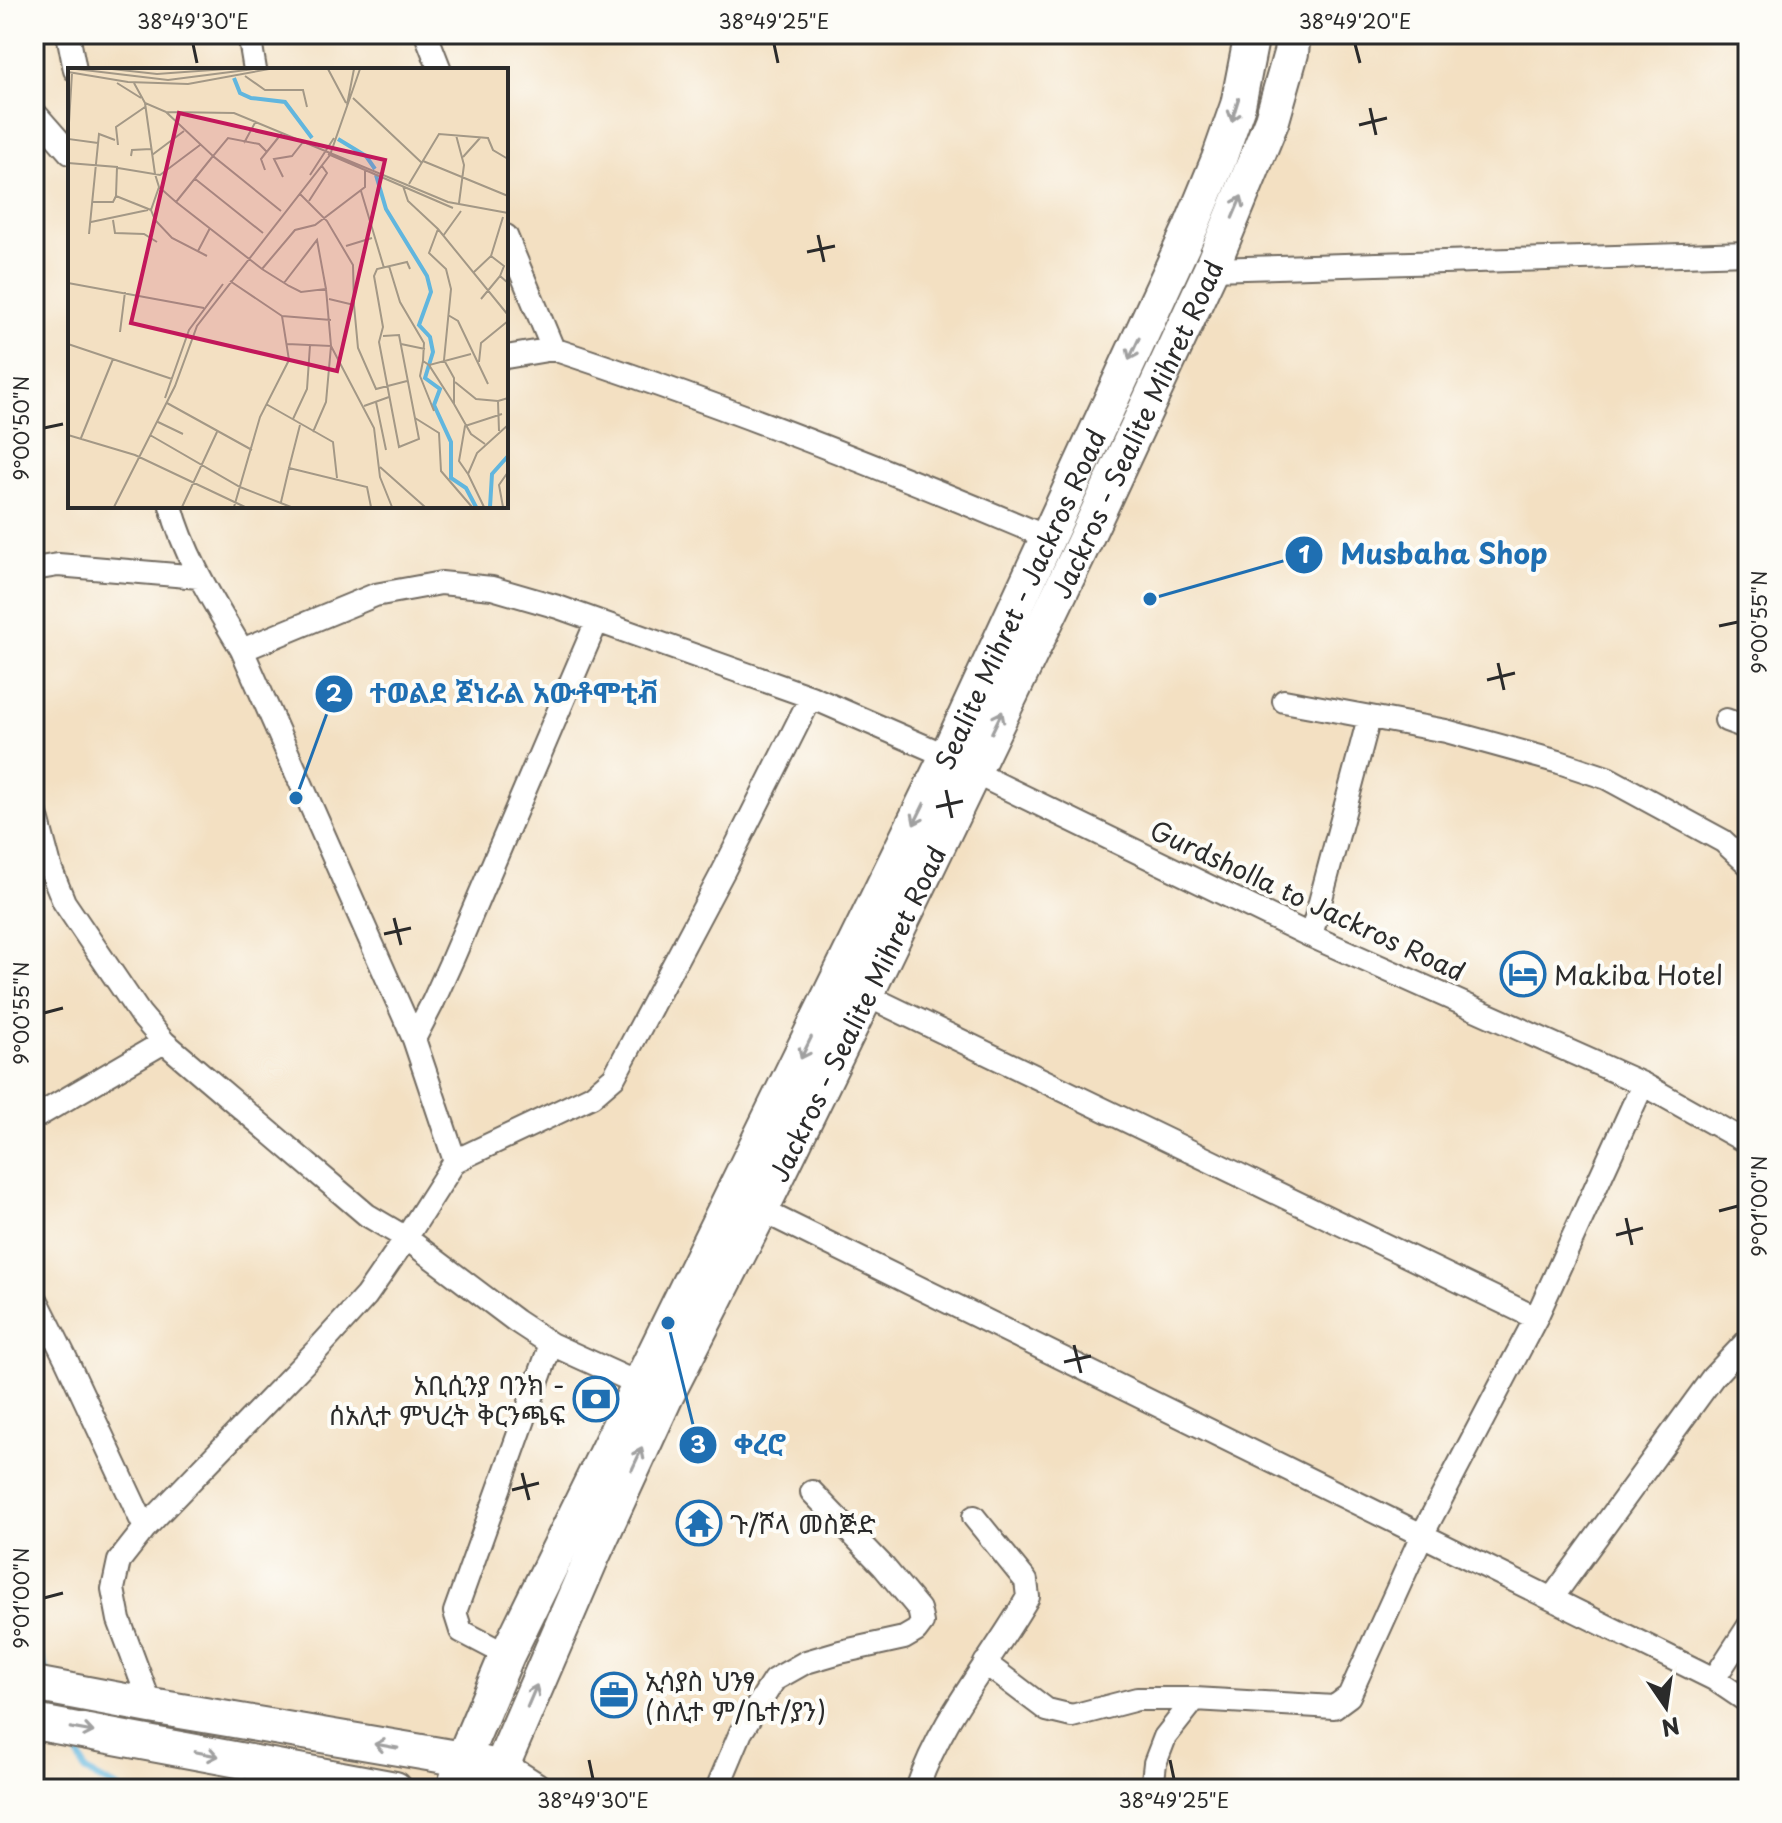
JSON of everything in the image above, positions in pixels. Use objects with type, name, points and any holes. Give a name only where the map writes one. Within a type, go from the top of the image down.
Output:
[{"type":"main road","name":"Sealite Mihret - Jackros Road","points":[[459,1774],[507,1655],[639,1384],[743,1176],[960,764],[1049,538],[1191,227],[1213,172],[1238,105],[1252,34]]},
{"type":"main road","name":"Jackros - Sealite Mihret Road","points":[[498,1778],[591,1559],[660,1410],[866,995],[960,764],[1077,557],[1211,269],[1272,120],[1291,53],[1293,34]]},
{"type":"main road","points":[[34,1684],[151,1706],[459,1774],[498,1778],[534,1789]]},
{"type":"main road","points":[[34,1722],[395,1789]]},
{"type":"street","points":[[68,34],[75,68]]},
{"type":"street","points":[[249,34],[255,68]]},
{"type":"street","points":[[426,34],[439,68]]},
{"type":"street","points":[[34,112],[68,151]]},
{"type":"street","points":[[508,241],[553,349]]},
{"type":"street","points":[[1211,269],[1748,253]]},
{"type":"street","points":[[508,357],[553,349],[617,370],[914,481],[1049,538]]},
{"type":"street","points":[[172,508],[199,577],[242,650],[414,1039],[455,1161]]},
{"type":"street","points":[[34,569],[58,565],[199,577]]},
{"type":"street","name":"Gurdsholla to Jackros Road","points":[[242,650],[375,595],[441,583],[492,588],[558,607],[811,697],[960,764],[1311,936],[1643,1084],[1748,1143]]},
{"type":"street","points":[[414,1039],[440,988],[597,621]]},
{"type":"street","points":[[151,1706],[119,1620],[113,1589],[119,1561],[145,1528],[366,1296],[455,1161],[592,1096],[614,1077],[811,697]]},
{"type":"street","points":[[1284,701],[1446,731],[1607,778],[1723,841],[1748,864]]},
{"type":"street","points":[[1311,936],[1369,718]]},
{"type":"street","points":[[1726,720],[1748,728]]},
{"type":"street","points":[[34,806],[42,872],[140,1014],[164,1042],[367,1215],[406,1238],[551,1344],[639,1384]]},
{"type":"street","points":[[866,995],[1536,1318]]},
{"type":"street","points":[[34,1118],[164,1042]]},
{"type":"street","points":[[985,1663],[1047,1710],[1072,1716],[1137,1699],[1334,1707],[1349,1696],[1422,1535],[1536,1318],[1643,1084]]},
{"type":"street","points":[[761,1210],[1552,1598],[1714,1679],[1748,1702]]},
{"type":"street","points":[[34,1295],[145,1528]]},
{"type":"street","points":[[1552,1598],[1713,1377],[1748,1340]]},
{"type":"street","points":[[507,1655],[461,1631],[455,1612],[551,1344]]},
{"type":"street","points":[[717,1789],[741,1732],[774,1680],[806,1662],[904,1638],[922,1623],[919,1609],[883,1566],[812,1492]]},
{"type":"street","points":[[917,1789],[953,1712],[1028,1597],[1026,1581],[974,1517]]},
{"type":"street","points":[[1714,1679],[1748,1627]]},
{"type":"street","points":[[1152,1789],[1155,1763],[1165,1737],[1195,1699]]},
{"type":"waterway","points":[[34,1638],[49,1678]]},
{"type":"waterway","points":[[74,1742],[85,1771],[119,1789]]},
{"type":"place","name":"Musbaha Shop","points":[[1150,599]]},
{"type":"place","name":"ተወልደ ጀነራል አውቶሞቲቭ","points":[[296,798]]},
{"type":"place","name":"Makiba Hotel","points":[[1523,974]]},
{"type":"place","name":"ቀረሮ","points":[[668,1323]]},
{"type":"place","name":"አቢሲንያ ባንክ - ሰአሊተ ምህረት ቅርንጫፍ","points":[[596,1399]]},
{"type":"place","name":"ጉ/ሾላ መስጅድ","points":[[699,1523]]},
{"type":"place","name":"ኢሳያስ ህንፃ (ስሊተ ም/ቤተ/ያን)","points":[[614,1695]]}]
